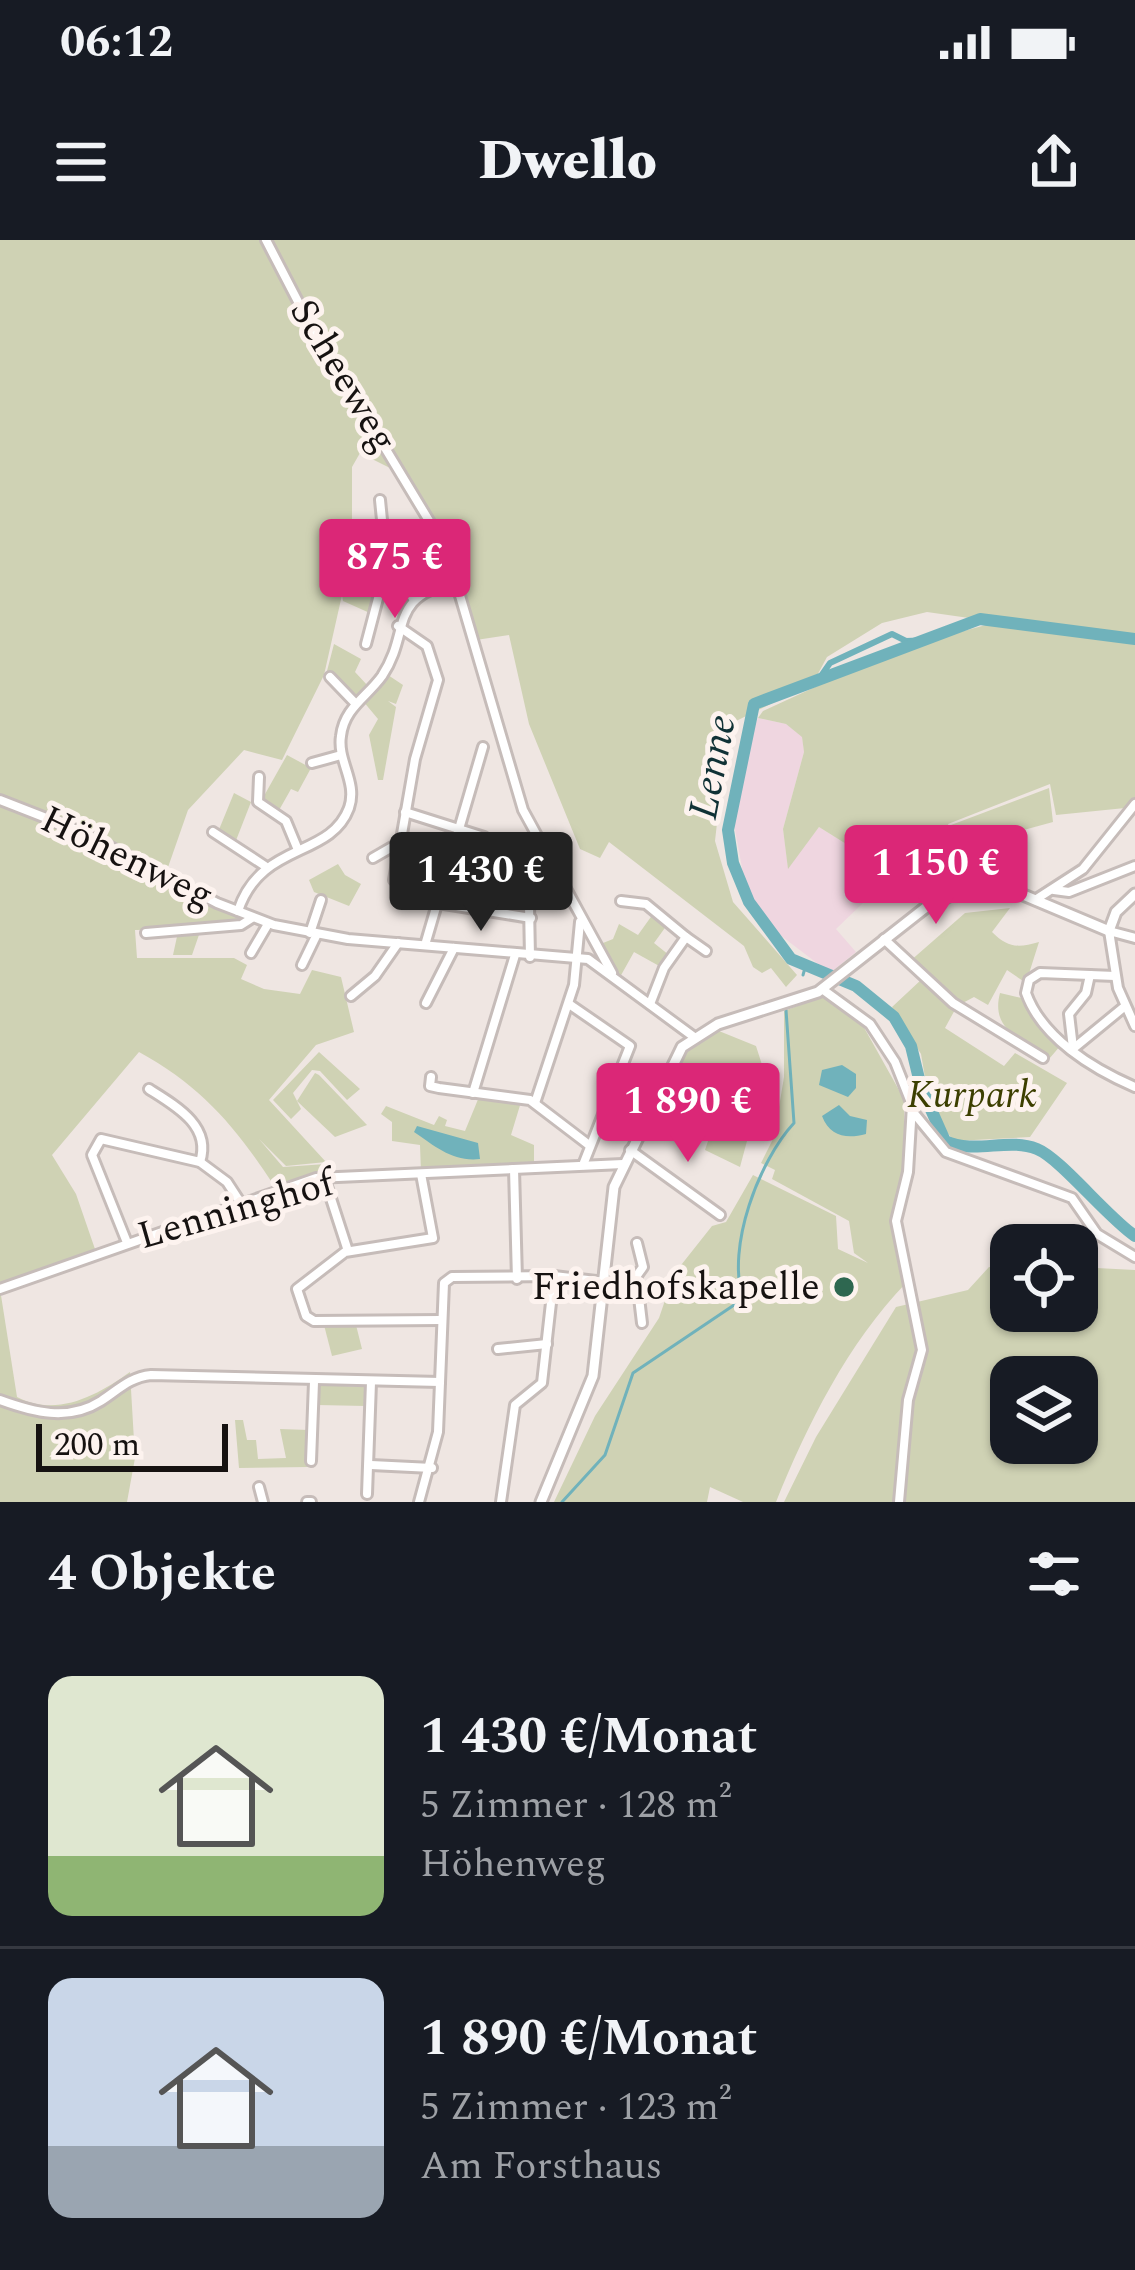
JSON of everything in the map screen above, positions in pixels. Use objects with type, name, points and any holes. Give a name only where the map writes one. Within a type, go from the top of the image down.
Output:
[{"type":"street","name":"Scheeweg","points":[[266,240],[306,317],[431,524],[456,582],[518,796],[611,973]]},
{"type":"street","points":[[380,500],[386,560],[414,600]]},
{"type":"street","points":[[353,551],[386,560]]},
{"type":"street","points":[[366,644],[381,587],[394,575]]},
{"type":"street","points":[[238,911],[265,866],[327,834],[349,808],[351,784],[341,755],[341,732],[356,703],[384,671],[398,626],[414,600],[456,582]]},
{"type":"street","points":[[394,880],[405,812],[438,680],[427,646],[398,626]]},
{"type":"street","points":[[330,677],[356,703]]},
{"type":"street","points":[[425,945],[483,747]]},
{"type":"street","points":[[313,763],[341,755]]},
{"type":"street","points":[[259,776],[258,802],[286,821],[298,850]]},
{"type":"street","name":"Höhenweg","points":[[0,800],[82,832],[268,923],[398,943],[578,959],[611,973],[694,1037]]},
{"type":"street","points":[[1035,899],[1087,865],[1135,803]]},
{"type":"street","points":[[405,812],[484,837],[527,900],[530,957]]},
{"type":"street","points":[[213,832],[265,866]]},
{"type":"street","points":[[373,858],[400,842]]},
{"type":"street","points":[[1052,890],[1069,892],[1135,866]]},
{"type":"street","points":[[541,1502],[589,1391],[605,1285],[610,1201],[670,1065],[694,1037],[825,987],[884,939],[956,891],[989,889],[1035,899],[1135,938]]},
{"type":"street","points":[[1134,1021],[1124,1007],[1115,976],[1109,931],[1114,915],[1135,894]]},
{"type":"street","points":[[302,965],[321,900]]},
{"type":"street","points":[[621,901],[646,904],[706,951]]},
{"type":"street","points":[[438,903],[531,918]]},
{"type":"street","name":"Höhenweg","points":[[146,933],[241,925],[253,918]]},
{"type":"street","points":[[535,1103],[569,1004],[580,921]]},
{"type":"street","points":[[250,953],[268,923]]},
{"type":"street","points":[[650,1004],[664,968],[686,937]]},
{"type":"street","points":[[884,939],[953,1003],[1043,1058]]},
{"type":"street","points":[[351,996],[370,982],[398,943]]},
{"type":"street","points":[[426,1003],[454,948]]},
{"type":"street","points":[[473,1093],[515,955]]},
{"type":"street","points":[[1115,976],[1040,973],[1027,984],[1030,1002],[1073,1049],[1104,1074],[1135,1087]]},
{"type":"street","points":[[1073,1049],[1069,1014],[1086,993],[1090,975]]},
{"type":"street","points":[[825,987],[857,1009],[876,1031],[904,1079],[912,1111],[896,1221],[922,1350],[908,1400],[898,1502]]},
{"type":"street","points":[[569,1004],[631,1048],[583,1165]]},
{"type":"street","points":[[1073,1049],[1124,1007]]},
{"type":"street","points":[[431,1077],[430,1086],[535,1103],[589,1144]]},
{"type":"street","points":[[149,1089],[199,1130],[204,1143],[200,1162]]},
{"type":"street","points":[[912,1111],[946,1152],[1072,1198],[1097,1234],[1135,1257]]},
{"type":"street","points":[[126,1240],[94,1160],[94,1145],[111,1138],[200,1162],[227,1182],[240,1202]]},
{"type":"street","points":[[630,1150],[720,1215]]},
{"type":"street","name":"Lenninghof","points":[[0,1289],[126,1240],[324,1178],[623,1164]]},
{"type":"street","points":[[514,1169],[517,1279]]},
{"type":"street","points":[[421,1174],[433,1238]]},
{"type":"street","points":[[324,1178],[348,1251]]},
{"type":"street","points":[[441,1320],[308,1319],[298,1284],[348,1251],[433,1238],[447,1242]]},
{"type":"street","points":[[637,1243],[643,1261],[637,1281],[642,1323]]},
{"type":"street","points":[[501,1502],[515,1405],[540,1388],[554,1276]]},
{"type":"street","points":[[423,1500],[432,1468],[440,1382],[441,1292],[448,1279],[554,1276],[605,1285],[637,1281]]},
{"type":"street","points":[[498,1349],[547,1344]]},
{"type":"street","points":[[0,1400],[34,1413],[74,1412],[135,1378],[151,1375],[440,1382]]},
{"type":"street","points":[[311,1461],[314,1382]]},
{"type":"street","points":[[367,1494],[371,1382]]},
{"type":"street","points":[[371,1465],[432,1468]]},
{"type":"street","points":[[259,1487],[263,1502]]},
{"type":"shaded area","points":[[758,718],[786,724],[802,736],[804,752],[783,829],[788,867],[819,827],[867,857],[859,880],[864,902],[836,929],[856,952],[830,973],[759,919],[746,890],[734,824],[747,740]]},
{"type":"green space","points":[[0,240],[1135,240],[1135,798],[1125,808],[1056,815],[1050,784],[948,824],[960,857],[924,868],[864,902],[859,880],[867,857],[819,827],[788,869],[783,829],[804,752],[802,737],[786,724],[758,718],[763,711],[900,648],[997,622],[927,612],[882,623],[827,657],[813,683],[728,725],[715,841],[733,902],[797,975],[786,987],[771,968],[762,973],[753,967],[744,946],[609,842],[600,858],[580,849],[529,724],[509,635],[476,640],[458,582],[400,473],[360,453],[352,467],[352,526],[383,531],[382,554],[376,560],[385,567],[372,614],[343,601],[342,595],[324,675],[282,760],[244,750],[188,810],[166,873],[244,919],[201,929],[192,955],[173,955],[178,932],[199,929],[135,930],[137,958],[234,958],[247,965],[241,979],[264,989],[300,994],[312,970],[341,977],[354,1032],[316,1045],[269,1100],[326,1162],[286,1166],[259,1139],[283,1167],[326,1164],[326,1177],[273,1184],[215,1109],[181,1079],[139,1052],[52,1155],[76,1194],[96,1252],[0,1287]]},
{"type":"green space","points":[[334,644],[361,659],[355,672],[368,686],[355,699],[327,671]]},
{"type":"green space","points":[[388,675],[403,685],[396,704],[388,701],[396,707],[383,780],[378,780],[369,735],[378,719],[363,701]]},
{"type":"green space","points":[[287,755],[311,768],[298,792],[291,789],[278,812],[260,803]]},
{"type":"green space","points":[[1049,788],[1053,822],[1020,831],[1025,859],[965,863],[951,825]]},
{"type":"green space","points":[[234,793],[251,802],[235,843],[218,832]]},
{"type":"green space","points":[[338,864],[345,875],[361,884],[349,906],[314,892],[309,880]]},
{"type":"green space","name":"Kurpark","points":[[1010,908],[992,932],[1014,945],[1039,942],[1026,983],[1007,970],[988,1005],[974,997],[957,1006],[945,1028],[1004,1066],[1015,1053],[1067,1083],[1030,1137],[954,1141],[931,1112],[921,1054],[892,1007],[922,979],[909,962],[965,913]]},
{"type":"green space","points":[[653,914],[667,925],[654,943],[669,955],[661,967],[634,952],[620,977],[598,945],[613,939],[619,924],[638,935]]},
{"type":"green space","points":[[1000,993],[1026,999],[1061,1045],[1049,1059],[1004,1025]]},
{"type":"green space","points":[[821,997],[857,1015],[904,1099],[905,1176],[894,1213],[906,1283],[831,1386],[776,1502],[743,1502],[710,1487],[707,1502],[554,1502],[595,1416],[659,1318],[674,1274],[712,1226],[726,1222],[753,1175],[836,1216],[838,1249],[868,1263],[854,1253],[849,1221],[772,1179],[775,1170],[761,1163],[774,1137],[784,1077],[784,1011]]},
{"type":"green space","points":[[719,1031],[756,1046],[765,1074],[740,1167],[705,1150],[713,1126],[665,1103],[684,1054]]},
{"type":"green space","points":[[319,1052],[360,1089],[347,1100],[320,1071],[312,1070],[293,1093],[301,1109],[291,1119],[273,1100]]},
{"type":"green space","points":[[315,1073],[367,1125],[335,1137],[297,1101]]},
{"type":"green space","points":[[479,1097],[521,1102],[511,1135],[534,1145],[534,1164],[421,1172],[420,1145],[392,1141],[392,1122],[381,1114],[386,1106],[434,1125],[439,1116],[447,1120],[445,1126],[465,1131]]},
{"type":"green space","points":[[990,1267],[990,1332],[1098,1332],[1098,1268],[1135,1270],[1135,1502],[784,1502],[816,1437],[896,1307],[968,1290]]},
{"type":"green space","points":[[0,1289],[17,1397],[47,1405],[76,1401],[130,1372],[135,1458],[127,1502],[0,1502]]},
{"type":"green space","points":[[324,1325],[356,1325],[362,1349],[332,1356]]},
{"type":"green space","points":[[318,1385],[367,1387],[366,1406],[317,1405]]},
{"type":"green space","points":[[235,1420],[243,1420],[247,1440],[256,1440],[258,1459],[286,1458],[280,1429],[309,1430],[308,1467],[239,1468]]},
{"type":"water","points":[[842,1065],[856,1074],[856,1088],[848,1097],[819,1085],[822,1070]]},
{"type":"water","points":[[839,1105],[850,1116],[867,1120],[866,1134],[846,1136],[830,1128],[822,1116]]},
{"type":"water","points":[[417,1126],[478,1143],[480,1159],[445,1152],[414,1132]]},
{"type":"waterway","name":"Lenne","points":[[1135,639],[980,619],[754,704],[728,830],[733,863],[749,902],[791,959],[856,986],[894,1017],[911,1046],[921,1087],[945,1141],[1037,1149],[1135,1236]]},
{"type":"waterway","points":[[821,676],[830,663],[892,634],[906,641],[931,640]]},
{"type":"waterway","points":[[803,975],[805,968]]},
{"type":"waterway","points":[[562,1502],[605,1455],[633,1373],[743,1299],[739,1278],[742,1230],[769,1159],[794,1123],[786,1010]]},
{"type":"place","name":"Friedhofskapelle","points":[[844,1287]]}]
